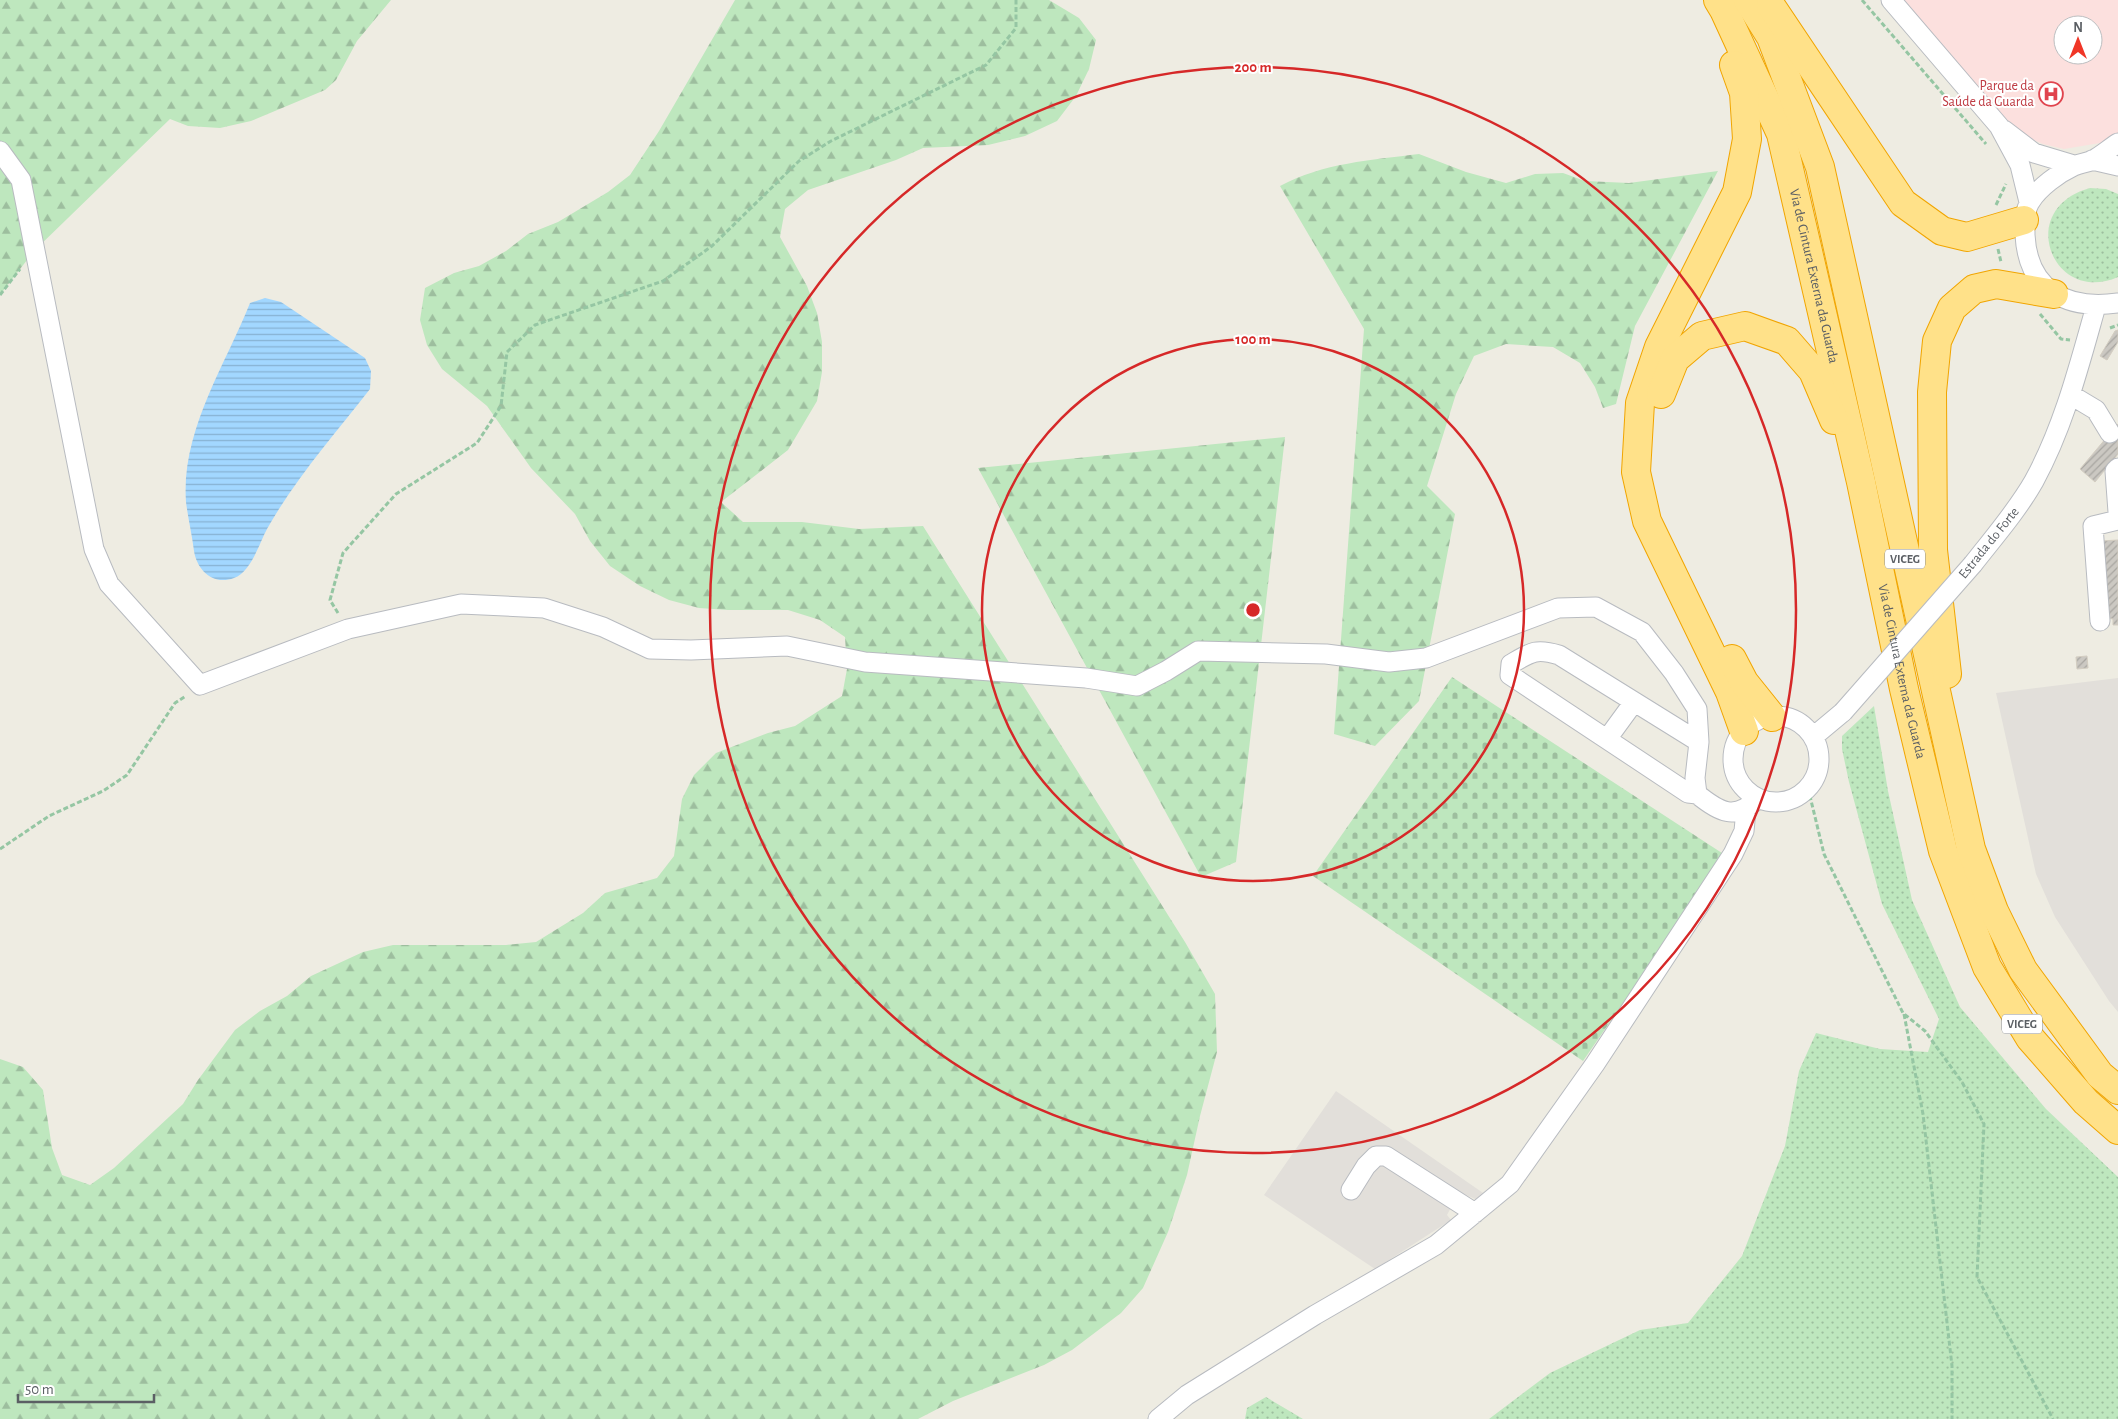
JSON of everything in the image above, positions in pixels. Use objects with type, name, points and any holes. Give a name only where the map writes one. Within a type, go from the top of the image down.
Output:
[{"type":"highway","points":[[1706,0],[1717,21],[1744,93],[1747,139],[1737,192],[1659,347],[1640,403],[1636,472],[1647,521],[1730,692],[1744,730]]},
{"type":"highway","name":"Via de Cintura Externa da Guarda","points":[[1718,0],[1781,134],[1861,482],[1904,689],[1943,851],[1987,968],[2030,1038],[2086,1102],[2118,1130]]},
{"type":"highway","name":"Via de Cintura Externa da Guarda","points":[[1748,0],[1771,37],[1820,167],[1971,849],[1994,911],[2023,970],[2100,1075],[2118,1090]]},
{"type":"highway","points":[[1767,0],[1903,203],[1942,231],[1967,237],[1992,231],[2027,211]]},
{"type":"highway","points":[[1971,849],[1933,550],[1932,392],[1936,341],[1952,308],[1974,289],[1996,284],[2012,287],[2045,302]]},
{"type":"highway","points":[[1772,717],[1744,682],[1664,519],[1652,468],[1656,408],[1675,359],[1702,336],[1745,326],[1787,341],[1813,371],[1861,482]]},
{"type":"street","points":[[1891,0],[1999,126],[2034,153],[2083,163],[2118,166]]},
{"type":"street","points":[[1999,126],[2020,165],[2027,211],[2026,253],[2045,302],[2073,302],[2096,306],[2118,303]]},
{"type":"street","points":[[2027,211],[2048,182],[2118,143]]},
{"type":"street","points":[[0,151],[21,180],[94,549],[108,584],[200,685],[348,629],[461,604],[544,608],[602,627],[650,648],[691,650],[787,646],[864,662],[1086,678],[1137,686],[1166,672],[1198,651],[1326,654],[1389,662],[1426,658],[1558,608],[1596,607],[1642,632],[1674,673],[1697,709],[1699,742],[1695,778],[1697,794]]},
{"type":"street","name":"Estrada do Forte","points":[[1813,737],[1843,712],[1973,564],[2016,510],[2052,445],[2071,395],[2096,306]]},
{"type":"street","points":[[2071,395],[2096,410],[2110,433]]},
{"type":"street","points":[[2118,468],[2116,471],[2118,512]]},
{"type":"street","points":[[2100,620],[2093,526],[2118,520]]},
{"type":"street","points":[[1158,1419],[1187,1395],[1315,1315],[1436,1245],[1510,1184],[1595,1064],[1733,854],[1744,831],[1752,804],[1733,768],[1736,742],[1744,730],[1752,724],[1772,717],[1795,721],[1813,737],[1818,750],[1819,764],[1815,777],[1808,788],[1797,797],[1784,802],[1752,804],[1732,812],[1714,807],[1697,794],[1688,793],[1510,675],[1511,664],[1530,652],[1543,650],[1559,655],[1699,742]]},
{"type":"street","points":[[1607,739],[1634,702]]},
{"type":"street","points":[[1351,1190],[1366,1166],[1376,1156],[1386,1156],[1475,1213]]},
{"type":"path","points":[[348,629],[330,600],[343,553],[396,494],[478,443],[501,406],[507,352],[535,324],[663,281],[712,246],[798,161],[831,141],[986,65],[1016,28],[1016,0]]},
{"type":"path","points":[[1862,0],[1992,151]]},
{"type":"path","points":[[2007,180],[1999,202],[1985,216],[2012,287]]},
{"type":"path","points":[[0,295],[34,251]]},
{"type":"path","points":[[2045,302],[2061,339],[2098,342],[2111,327],[2118,325]]},
{"type":"path","points":[[0,849],[49,816],[103,791],[127,775],[175,703],[200,685]]},
{"type":"path","points":[[1808,788],[1824,854],[1903,1013],[1923,1114],[1952,1366],[1952,1419]]},
{"type":"path","points":[[1903,1013],[1925,1031],[1962,1082],[1984,1124],[1976,1277],[2053,1419]]},
{"type":"shaded area","name":"Parque da Saúde da Guarda","points":[[1902,0],[2118,0],[2118,153],[2106,142],[2064,149],[2043,144],[2018,133]]},
{"type":"shaded area","points":[[2118,678],[2118,1012],[2055,917],[2036,874],[1996,693]]},
{"type":"shaded area","points":[[1336,1091],[1486,1195],[1480,1201],[1459,1192],[1447,1215],[1451,1220],[1375,1269],[1264,1195]]},
{"type":"green space","points":[[0,0],[391,0],[357,41],[336,80],[325,90],[251,121],[220,128],[188,126],[170,119],[34,251],[0,295]]},
{"type":"green space","points":[[735,0],[1049,0],[1079,18],[1096,40],[1089,69],[1076,96],[1057,121],[1025,136],[988,145],[923,148],[896,160],[808,190],[785,209],[780,237],[807,286],[817,313],[822,342],[822,372],[817,401],[788,450],[721,502],[743,522],[802,522],[859,529],[923,526],[1185,942],[1215,994],[1217,1052],[1187,1175],[1168,1232],[1143,1288],[1121,1313],[1072,1350],[1044,1365],[953,1401],[918,1419],[0,1419],[0,1059],[23,1067],[43,1090],[52,1148],[62,1175],[90,1185],[114,1168],[183,1104],[198,1080],[235,1030],[260,1011],[287,996],[311,976],[363,952],[393,945],[506,945],[536,942],[583,913],[605,893],[657,878],[674,856],[682,799],[694,775],[716,753],[768,733],[795,726],[842,696],[847,669],[845,637],[820,620],[788,610],[699,608],[669,600],[640,586],[610,566],[590,541],[575,514],[531,468],[487,406],[442,369],[427,345],[420,320],[425,288],[454,273],[479,266],[506,251],[528,234],[558,222],[608,192],[630,175],[659,131]]},
{"type":"green space","points":[[1419,154],[1466,172],[1506,183],[1535,174],[1563,173],[1585,181],[1629,183],[1718,171],[1635,326],[1616,404],[1603,408],[1595,387],[1580,363],[1553,347],[1506,344],[1474,356],[1456,394],[1427,486],[1455,514],[1419,701],[1375,746],[1334,734],[1364,329],[1280,186],[1296,178],[1330,167]]},
{"type":"green space","points":[[2090,188],[2106,189],[2118,194],[2118,277],[2095,282],[2076,278],[2061,267],[2051,251],[2048,233],[2053,215],[2067,199]]},
{"type":"green space","points":[[1285,437],[1236,862],[1201,877],[978,468]]},
{"type":"green space","points":[[1452,677],[1725,855],[1583,1061],[1313,876]]},
{"type":"green space","points":[[1874,706],[1888,791],[1912,900],[1960,1007],[2046,1109],[2118,1177],[2118,1419],[1489,1419],[1550,1373],[1640,1330],[1688,1323],[1742,1256],[1785,1146],[1799,1071],[1816,1033],[1880,1049],[1928,1052],[1939,1019],[1882,904],[1842,749],[1842,736]]},
{"type":"green space","points":[[1266,1397],[1303,1419],[1245,1419],[1247,1408]]},
{"type":"water","points":[[265,298],[281,302],[365,358],[371,371],[370,389],[290,492],[267,529],[250,564],[240,575],[226,580],[219,580],[207,575],[202,570],[194,551],[186,502],[186,476],[190,450],[197,424],[217,375],[250,303]]},
{"type":"building","points":[[2118,330],[2118,342],[2107,360],[2100,356],[2115,331]]},
{"type":"building","points":[[2118,424],[2118,454],[2095,482],[2080,469]]},
{"type":"building","points":[[2118,540],[2118,625],[2113,625],[2113,619],[2106,618],[2100,541]]},
{"type":"building","points":[[2087,656],[2088,668],[2077,669],[2076,657]]},
{"type":"place","name":"Parque da Saúde da Guarda","points":[[2051,94]]}]
